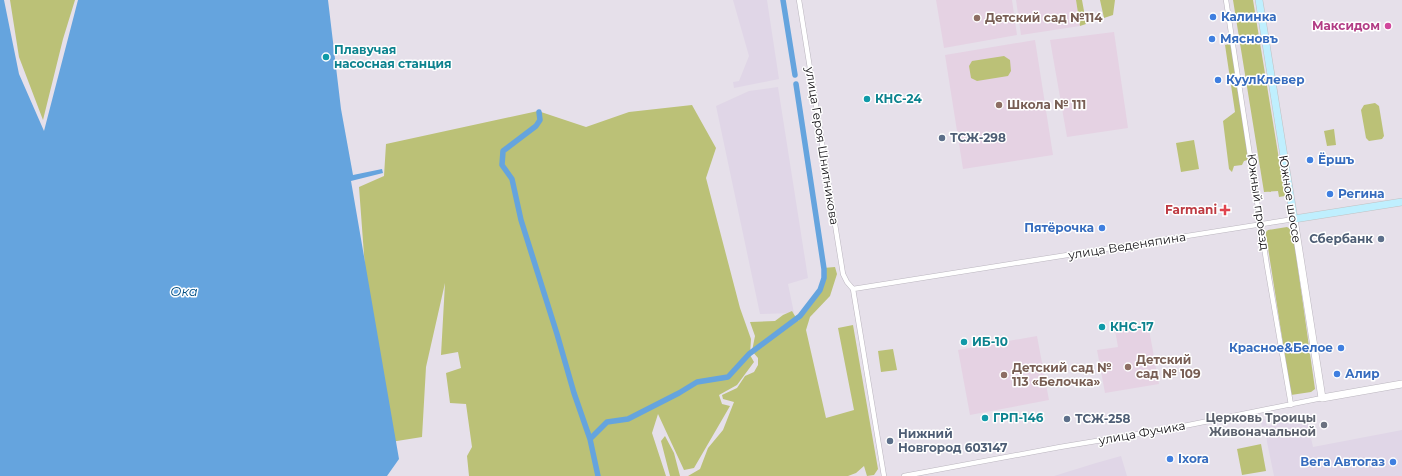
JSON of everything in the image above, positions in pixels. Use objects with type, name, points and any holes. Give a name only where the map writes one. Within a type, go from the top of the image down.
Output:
[{"type":"main road","name":"Южное шоссе","points":[[1258,0],[1294,219]]},
{"type":"main road","name":"улица Веденяпина","points":[[1294,219],[1402,202]]},
{"type":"street","name":"улица Героя Шнитникова","points":[[799,0],[843,274],[853,289]]},
{"type":"street","name":"Южный проезд","points":[[1226,0],[1291,405]]},
{"type":"street","name":"улица Веденяпина","points":[[853,289],[1294,219]]},
{"type":"street","name":"Южное шоссе","points":[[1294,219],[1322,398]]},
{"type":"street","points":[[853,289],[884,476]]},
{"type":"street","name":"улица Фучика","points":[[904,476],[1060,447],[1169,429],[1322,398],[1402,384]]},
{"type":"shaded area","points":[[733,0],[767,0],[779,79],[734,88],[733,82],[739,81],[749,56]]},
{"type":"shaded area","name":"Детский сад №114","points":[[936,0],[1012,0],[1017,35],[944,48]]},
{"type":"shaded area","points":[[1016,0],[1076,0],[1080,26],[1021,35]]},
{"type":"shaded area","points":[[1114,32],[1128,128],[1067,137],[1050,40]]},
{"type":"shaded area","name":"Школа № 111","points":[[1035,40],[1053,155],[963,169],[945,55]]},
{"type":"shaded area","points":[[778,87],[808,278],[788,284],[794,313],[760,314],[716,106],[749,91]]},
{"type":"shaded area","name":"Детский сад № 109","points":[[1148,324],[1159,384],[1105,393],[1097,350],[1118,347],[1115,330]]},
{"type":"shaded area","name":"Детский сад № 113 «Белочка»","points":[[1037,336],[1049,400],[970,415],[958,350]]},
{"type":"shaded area","points":[[1306,415],[1313,447],[1402,430],[1402,476],[1274,476],[1267,442],[1266,426],[1262,427],[1260,420],[1265,419],[1267,426],[1297,419]]},
{"type":"shaded area","points":[[1121,456],[1127,476],[1054,476],[1096,463]]},
{"type":"green space","points":[[10,0],[75,0],[63,39],[43,120],[19,57]]},
{"type":"green space","points":[[1076,0],[1082,0],[1086,22],[1086,24],[1080,26]]},
{"type":"green space","points":[[1100,0],[1115,0],[1113,15],[1104,18]]},
{"type":"green space","points":[[1233,0],[1253,0],[1285,196],[1279,197],[1278,191],[1264,192]]},
{"type":"green space","points":[[1233,43],[1251,159],[1244,161],[1242,165],[1234,166],[1232,172],[1229,169],[1223,121],[1235,112],[1225,45]]},
{"type":"green space","points":[[1004,56],[1010,60],[1011,71],[1008,76],[977,81],[971,78],[969,66],[972,61]]},
{"type":"green space","points":[[1375,103],[1379,106],[1384,136],[1382,139],[1369,141],[1366,138],[1361,110],[1364,105]]},
{"type":"green space","points":[[692,105],[716,148],[706,178],[740,308],[751,339],[750,355],[754,362],[737,385],[719,395],[722,404],[730,406],[694,468],[684,470],[658,414],[652,433],[666,476],[469,476],[467,456],[472,447],[466,404],[450,403],[446,373],[461,368],[458,352],[441,355],[445,283],[426,367],[422,437],[378,444],[359,187],[384,176],[386,144],[538,111],[586,127],[629,112]]},
{"type":"green space","points":[[1334,129],[1336,145],[1327,146],[1324,131]]},
{"type":"green space","points":[[1194,140],[1199,169],[1181,172],[1176,143]]},
{"type":"green space","points":[[1287,227],[1292,230],[1293,233],[1315,389],[1311,392],[1291,395],[1266,235],[1268,230]]},
{"type":"green space","points":[[835,267],[837,274],[830,296],[810,317],[806,330],[826,418],[854,410],[838,328],[853,325],[878,469],[874,475],[867,476],[864,466],[856,473],[848,476],[688,476],[700,469],[708,448],[723,430],[734,402],[723,399],[722,395],[737,388],[745,376],[754,372],[758,365],[758,358],[752,351],[755,336],[750,322],[775,321],[792,311],[798,321],[809,309],[819,291],[823,268]]},
{"type":"green space","points":[[893,349],[897,370],[881,372],[878,351]]},
{"type":"green space","points":[[665,436],[674,453],[680,476],[670,476],[661,441]]},
{"type":"green space","points":[[1261,444],[1266,471],[1242,475],[1237,449]]},
{"type":"water","name":"Ока","points":[[0,0],[4,0],[19,74],[44,131],[78,0],[328,0],[341,109],[353,175],[382,169],[383,173],[351,181],[399,459],[387,476],[0,476]]},
{"type":"waterway","points":[[783,0],[795,75]]},
{"type":"waterway","points":[[598,476],[590,439],[607,422],[628,419],[697,382],[728,377],[749,354],[800,316],[820,290],[824,278],[824,269],[796,84]]},
{"type":"waterway","points":[[539,112],[540,120],[536,126],[503,151],[502,165],[512,179],[521,220],[574,393],[590,439]]},
{"type":"place","name":"Калинка","points":[[1213,17]]},
{"type":"place","name":"Детский сад №114","points":[[977,18]]},
{"type":"place","name":"Максидом","points":[[1388,26]]},
{"type":"place","name":"Мясновъ","points":[[1212,39]]},
{"type":"place","name":"Плавучая насосная станция","points":[[326,57]]},
{"type":"place","name":"КуулКлевер","points":[[1218,80]]},
{"type":"place","name":"КНС-24","points":[[867,99]]},
{"type":"place","name":"Школа № 111","points":[[999,105]]},
{"type":"place","name":"ТСЖ-298","points":[[942,138]]},
{"type":"place","name":"Ёршъ","points":[[1310,160]]},
{"type":"place","name":"Регина","points":[[1330,194]]},
{"type":"place","name":"Farmani","points":[[1225,210]]},
{"type":"place","name":"Пятёрочка","points":[[1102,228]]},
{"type":"place","name":"Сбербанк","points":[[1381,239]]},
{"type":"place","name":"КНС-17","points":[[1102,327]]},
{"type":"place","name":"ИБ-10","points":[[964,342]]},
{"type":"place","name":"Красное&Белое","points":[[1341,348]]},
{"type":"place","name":"Детский сад № 109","points":[[1128,367]]},
{"type":"place","name":"Алир","points":[[1337,374]]},
{"type":"place","name":"Детский сад № 113 «Белочка»","points":[[1004,375]]},
{"type":"place","name":"ГРП-146","points":[[985,418]]},
{"type":"place","name":"ТСЖ-258","points":[[1067,419]]},
{"type":"place","name":"Церковь Троицы Живоначальной","points":[[1324,425]]},
{"type":"place","name":"Нижний Новгород 603147","points":[[890,441]]},
{"type":"place","name":"Ixora","points":[[1170,459]]},
{"type":"place","name":"Вега Автогаз","points":[[1393,462]]}]
